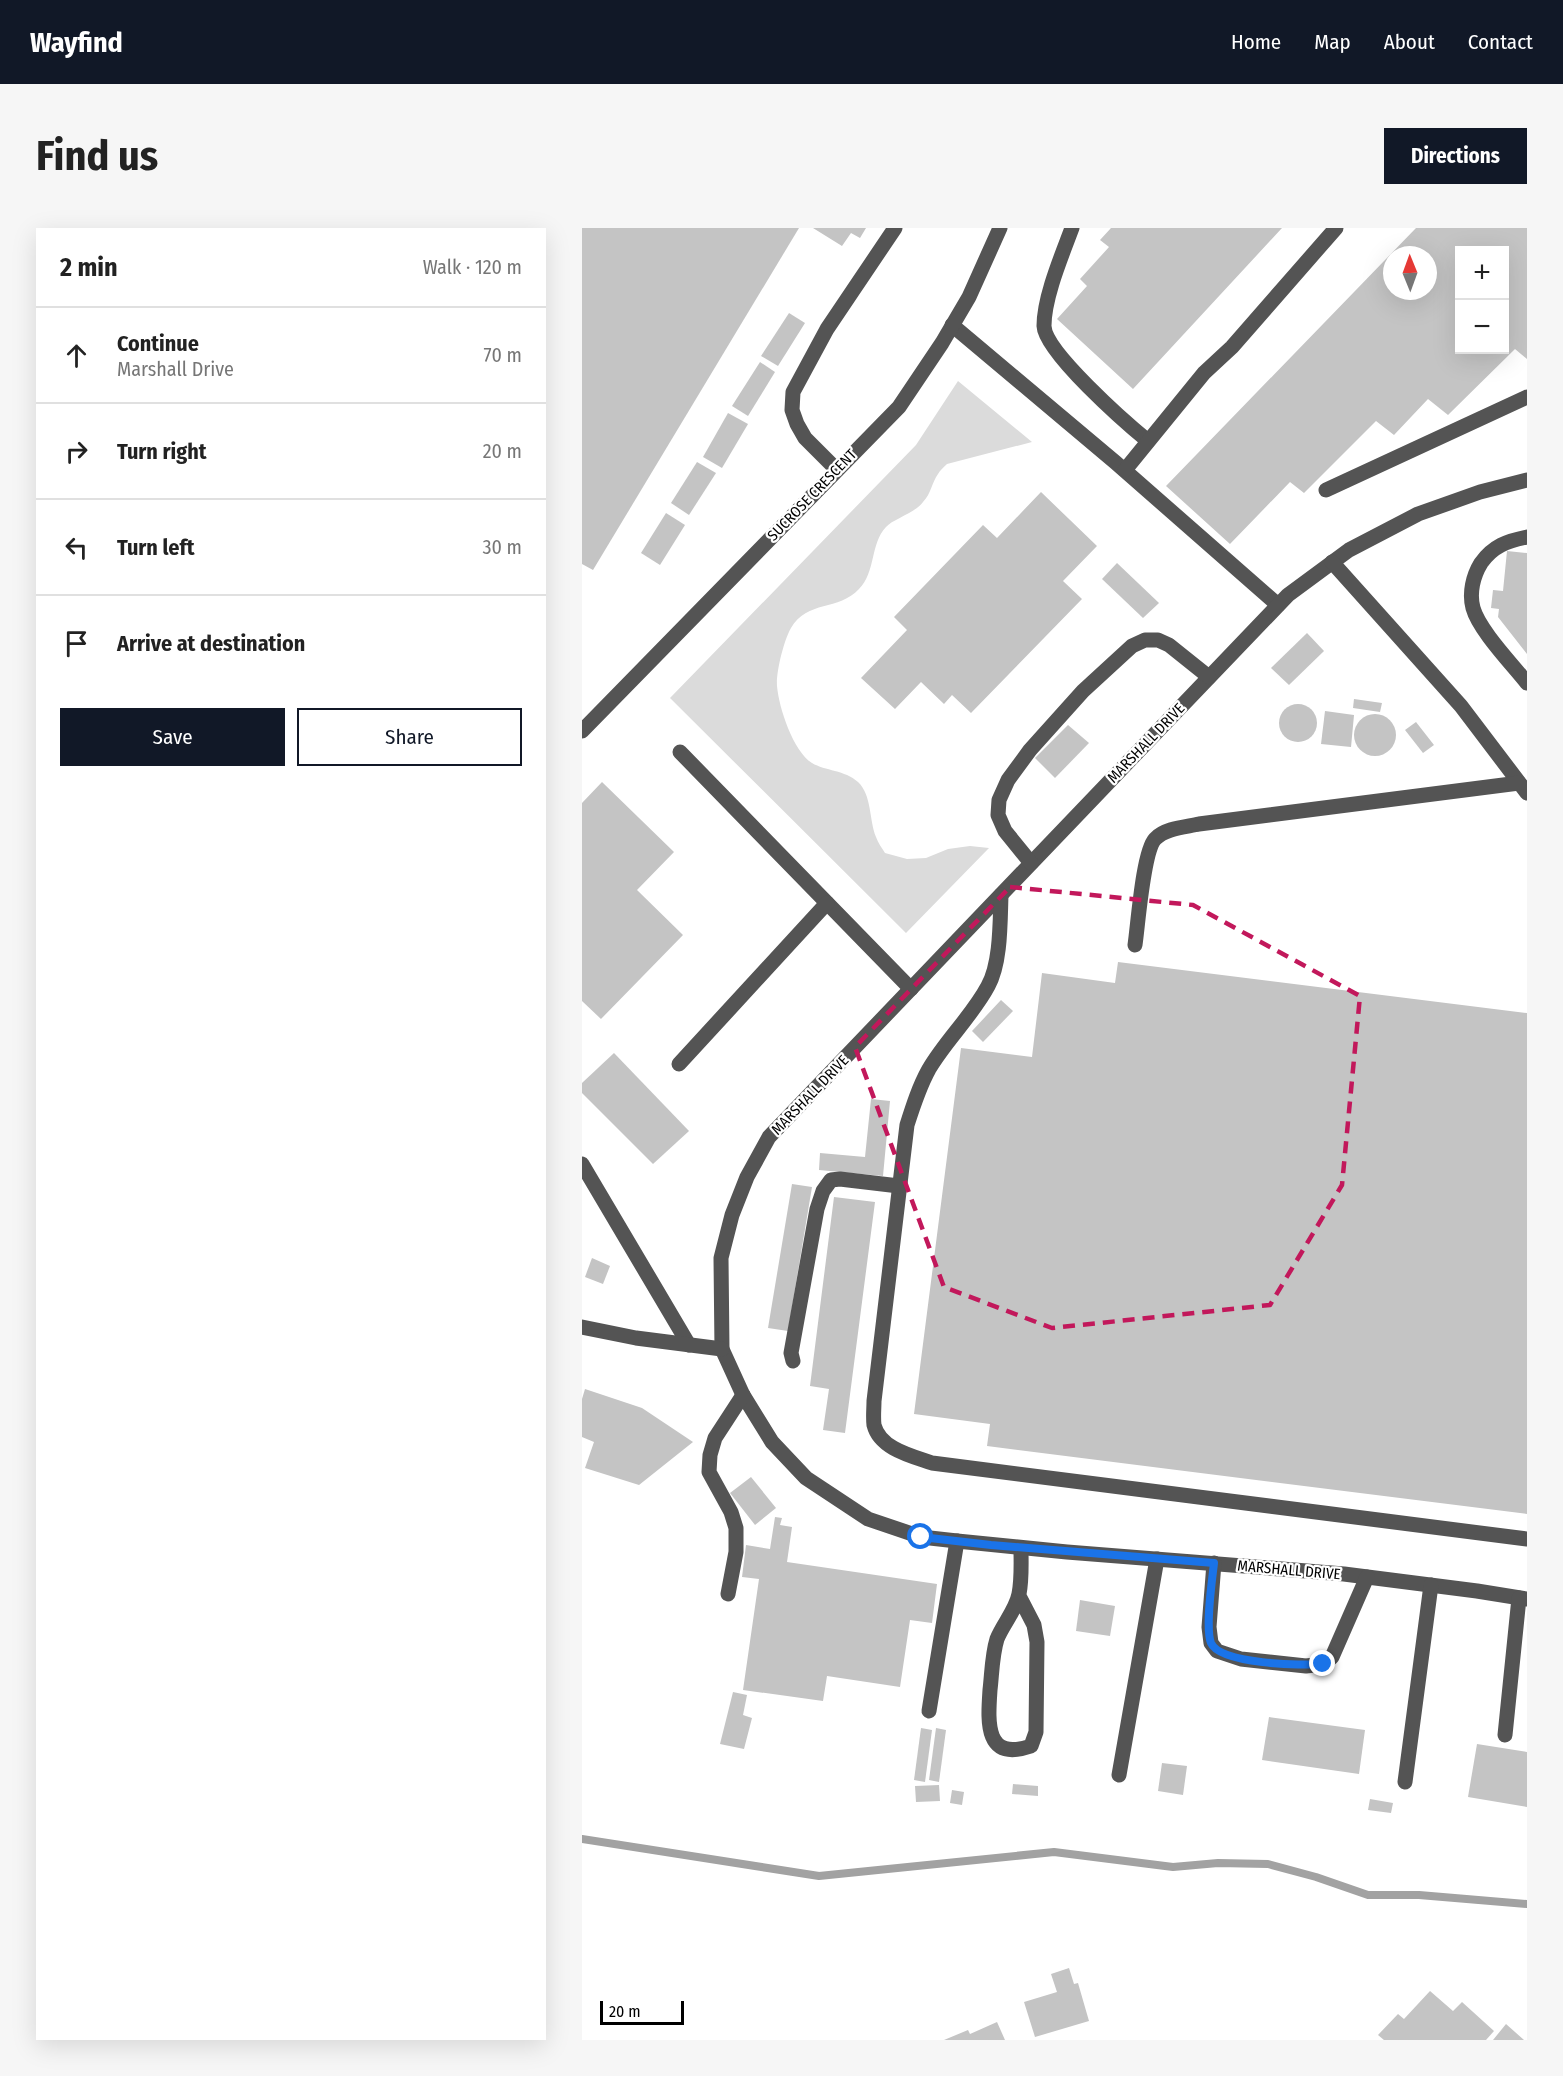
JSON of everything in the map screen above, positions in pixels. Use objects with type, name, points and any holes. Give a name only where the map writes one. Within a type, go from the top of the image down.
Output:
[{"type":"lane","points":[[837,470],[805,438],[801,431],[792,410],[793,392],[827,329],[895,228]]},
{"type":"lane","name":"SUCROSE CRESCENT","points":[[582,731],[899,407],[942,343],[974,287],[1000,228]]},
{"type":"lane","points":[[1072,228],[1046,310],[1045,334],[1053,347],[1099,396],[1148,441]]},
{"type":"lane","points":[[1125,470],[1204,373],[1232,348],[1336,228]]},
{"type":"lane","points":[[952,325],[1125,470],[1278,605]]},
{"type":"lane","points":[[1326,490],[1527,398]]},
{"type":"lane","name":"MARSHALL DRIVE","points":[[1523,1599],[1367,1577],[1021,1548],[921,1537],[868,1519],[806,1478],[772,1442],[743,1395],[722,1349],[721,1258],[732,1215],[747,1177],[769,1137],[1288,595],[1349,550],[1418,514],[1480,492],[1527,480]]},
{"type":"lane","points":[[1527,537],[1507,541],[1489,552],[1473,580],[1471,596],[1473,609],[1486,632],[1527,683]]},
{"type":"lane","points":[[1332,562],[1461,706],[1523,788]]},
{"type":"lane","points":[[1031,863],[1005,831],[998,815],[999,800],[1008,780],[1030,750],[1083,691],[1132,646],[1145,640],[1158,640],[1169,645],[1209,677]]},
{"type":"lane","points":[[680,752],[911,989]]},
{"type":"lane","points":[[1135,945],[1148,855],[1154,839],[1166,832],[1199,824],[1523,788]]},
{"type":"lane","points":[[1001,895],[1000,936],[989,985],[935,1060],[918,1092],[908,1125],[874,1401],[874,1423],[878,1435],[888,1445],[907,1455],[932,1463],[1527,1539]]},
{"type":"lane","points":[[679,1064],[826,903]]},
{"type":"lane","points":[[582,1164],[689,1345]]},
{"type":"lane","points":[[792,1361],[791,1353],[817,1209],[823,1191],[831,1180],[840,1179],[899,1186]]},
{"type":"lane","points":[[582,1327],[636,1338],[722,1349]]},
{"type":"lane","points":[[728,1594],[736,1552],[736,1528],[731,1512],[709,1472],[710,1455],[715,1438],[743,1395]]},
{"type":"lane","points":[[929,1711],[957,1541]]},
{"type":"lane","points":[[1019,1596],[1034,1625],[1036,1634],[1036,1732],[1031,1746],[1016,1751],[1002,1747],[992,1738],[988,1722],[993,1659],[997,1639],[1019,1596],[1021,1548]]},
{"type":"lane","points":[[1119,1775],[1157,1559]]},
{"type":"lane","points":[[1214,1563],[1209,1627],[1211,1643],[1217,1651],[1240,1659],[1306,1666],[1323,1664],[1332,1657],[1367,1577]]},
{"type":"lane","points":[[1404,1782],[1431,1585]]},
{"type":"lane","points":[[1505,1735],[1523,1599]]},
{"type":"highlighted area","points":[[1010,887],[1193,905],[1360,996],[1342,1185],[1270,1305],[1052,1328],[944,1287],[855,1047]]},
{"type":"shaded area","points":[[958,381],[1032,442],[947,464],[934,481],[926,499],[910,513],[889,524],[881,534],[868,575],[859,589],[851,596],[814,609],[798,619],[786,640],[777,680],[778,695],[784,717],[799,749],[812,763],[847,775],[863,787],[876,837],[885,853],[907,859],[926,858],[948,849],[970,846],[989,848],[906,933],[670,698],[916,445]]},
{"type":"building","points":[[582,228],[799,228],[593,570],[582,564]]},
{"type":"building","points":[[813,228],[866,228],[860,238],[851,233],[842,246]]},
{"type":"building","points":[[1111,228],[1282,228],[1133,389],[1057,319],[1087,286],[1080,279],[1109,247],[1100,240]]},
{"type":"building","points":[[1416,228],[1527,228],[1527,359],[1515,349],[1448,415],[1428,399],[1394,435],[1376,421],[1304,493],[1290,482],[1230,544],[1166,486],[1383,262],[1383,300],[1437,300],[1437,246],[1399,246]]},
{"type":"building","points":[[789,313],[805,323],[778,366],[761,356]]},
{"type":"building","points":[[760,362],[775,372],[748,416],[732,406]]},
{"type":"building","points":[[728,413],[748,424],[722,468],[703,457]]},
{"type":"building","points":[[697,462],[716,473],[689,515],[671,503]]},
{"type":"building","points":[[1041,492],[1097,546],[1063,581],[1082,599],[971,713],[952,695],[944,704],[921,682],[895,709],[861,678],[907,630],[894,617],[983,525],[997,538]]},
{"type":"building","points":[[666,513],[685,525],[660,565],[641,553]]},
{"type":"building","points":[[1507,551],[1527,553],[1527,654],[1498,617],[1499,609],[1491,608],[1493,590],[1503,591]]},
{"type":"building","points":[[1117,563],[1159,603],[1143,618],[1102,579]]},
{"type":"building","points":[[1307,633],[1324,651],[1289,685],[1271,668]]},
{"type":"building","points":[[1354,699],[1382,703],[1380,712],[1353,708]]},
{"type":"building","points":[[1298,704],[1312,709],[1317,723],[1312,737],[1298,742],[1284,737],[1279,723],[1284,709]]},
{"type":"building","points":[[1325,711],[1354,715],[1351,747],[1321,744]]},
{"type":"building","points":[[1375,714],[1390,720],[1396,735],[1390,750],[1375,756],[1360,750],[1354,735],[1360,720]]},
{"type":"building","points":[[1416,722],[1434,745],[1423,753],[1405,730]]},
{"type":"building","points":[[1068,725],[1089,743],[1055,778],[1035,758]]},
{"type":"building","points":[[602,782],[674,852],[637,890],[683,935],[601,1019],[582,1001],[582,803]]},
{"type":"building","points":[[1118,962],[1527,1013],[1527,1514],[987,1446],[990,1424],[914,1414],[961,1048],[1032,1057],[1042,973],[1115,983]]},
{"type":"building","points":[[1001,1000],[1013,1011],[983,1042],[972,1031]]},
{"type":"building","points":[[614,1053],[689,1131],[653,1164],[582,1093],[582,1083]]},
{"type":"building","points":[[871,1099],[890,1101],[883,1176],[819,1170],[820,1153],[865,1157]]},
{"type":"building","points":[[792,1184],[812,1187],[788,1331],[768,1328]]},
{"type":"building","points":[[834,1197],[875,1202],[845,1433],[823,1430],[829,1389],[810,1386]]},
{"type":"building","points":[[592,1258],[610,1266],[603,1284],[585,1277]]},
{"type":"building","points":[[585,1389],[642,1408],[693,1442],[639,1485],[585,1468],[594,1442],[582,1437],[582,1399]]},
{"type":"building","points":[[751,1477],[776,1508],[755,1525],[730,1493]]},
{"type":"building","points":[[775,1517],[782,1518],[780,1525],[792,1527],[787,1562],[937,1584],[932,1623],[910,1620],[900,1687],[827,1676],[823,1701],[743,1690],[759,1579],[742,1577],[746,1545],[770,1549]]},
{"type":"building","points":[[1080,1600],[1115,1606],[1110,1636],[1076,1631]]},
{"type":"building","points":[[733,1692],[747,1695],[743,1715],[752,1718],[744,1749],[720,1744]]},
{"type":"building","points":[[1269,1717],[1365,1730],[1359,1774],[1262,1760]]},
{"type":"building","points":[[921,1728],[932,1730],[925,1782],[914,1780]]},
{"type":"building","points":[[936,1728],[946,1730],[939,1782],[929,1780]]},
{"type":"building","points":[[1477,1744],[1527,1752],[1527,1807],[1468,1797]]},
{"type":"building","points":[[1162,1763],[1187,1766],[1183,1795],[1158,1791]]},
{"type":"building","points":[[1013,1784],[1038,1786],[1038,1796],[1012,1794]]},
{"type":"building","points":[[939,1785],[940,1801],[916,1802],[915,1786]]},
{"type":"building","points":[[952,1790],[964,1792],[962,1805],[950,1803]]},
{"type":"building","points":[[1370,1799],[1393,1803],[1391,1813],[1368,1810]]},
{"type":"building","points":[[1069,1968],[1074,1984],[1078,1983],[1089,2021],[1035,2037],[1024,2002],[1057,1992],[1051,1974]]},
{"type":"building","points":[[1430,1991],[1453,2011],[1462,2002],[1494,2031],[1486,2040],[1384,2040],[1378,2035],[1398,2014],[1404,2019]]},
{"type":"building","points":[[997,2022],[1005,2040],[944,2040],[968,2030],[970,2034]]},
{"type":"building","points":[[1506,2024],[1524,2040],[1493,2040]]},
{"type":"waterway","points":[[582,1839],[819,1876],[1054,1852],[1173,1867],[1218,1863],[1268,1864],[1368,1895],[1419,1895],[1527,1904]]},
{"type":"route","points":[[921,1537],[1067,1552],[1214,1563],[1209,1627],[1211,1643],[1217,1651],[1240,1659],[1306,1666],[1323,1664]]}]
